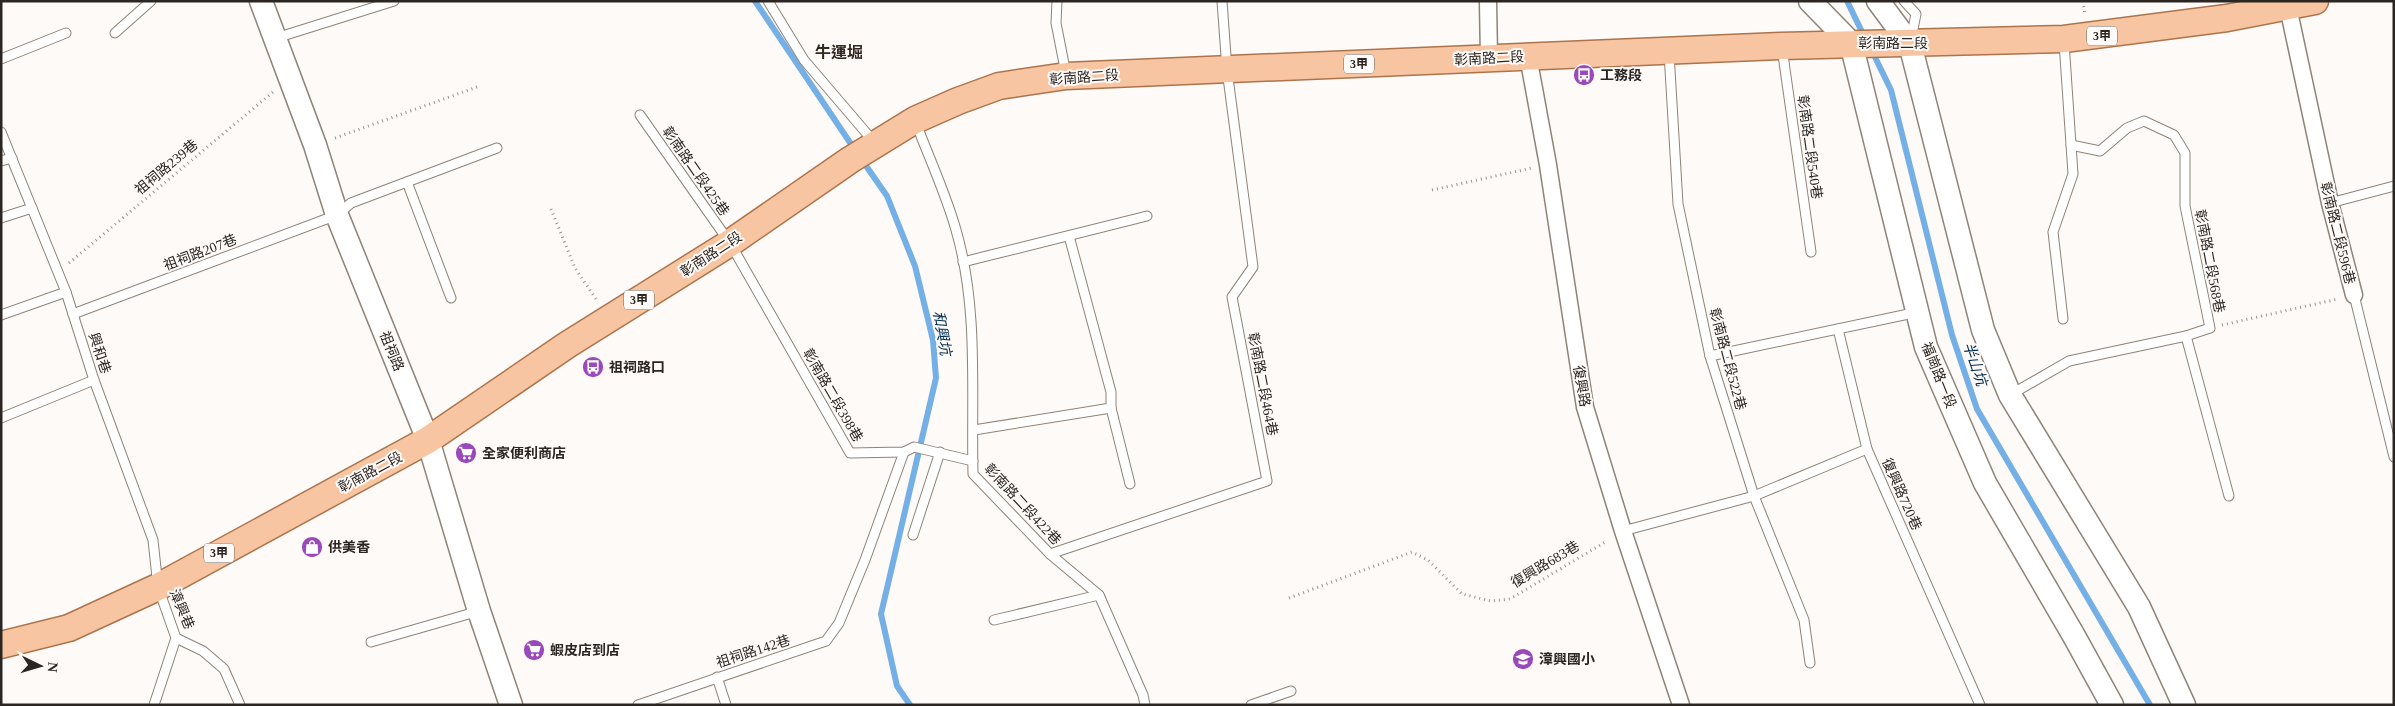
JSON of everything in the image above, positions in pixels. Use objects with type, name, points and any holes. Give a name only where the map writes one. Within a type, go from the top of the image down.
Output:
[{"type":"main road","name":"彰南路二段","points":[[1,645],[69,628],[158,587],[428,440],[609,319],[730,243],[864,151],[915,120],[958,101],[1000,86],[1066,76],[1528,56],[1879,43],[2064,40],[2207,21],[2315,1]]},
{"type":"street","name":"祖祠路","points":[[261,1],[315,145],[337,215],[428,440],[479,610],[511,705]]},
{"type":"street","points":[[1488,1],[1489,58]]},
{"type":"street","name":"福崗路一段","points":[[1810,1],[1879,43],[1984,330],[2010,395],[2139,607],[2184,705]]},
{"type":"street","name":"福崗路一段","points":[[1878,1],[1879,43],[1918,312],[1926,347],[1985,483],[2112,705]]},
{"type":"street","name":"彰南路二段596巷","points":[[2288,7],[2330,203],[2354,295]]},
{"type":"street","name":"復興路","points":[[1528,56],[1548,165],[1584,407],[1623,531],[1682,705]]},
{"type":"lane","points":[[115,33],[151,1]]},
{"type":"lane","points":[[274,39],[394,1]]},
{"type":"lane","points":[[768,1],[864,151]]},
{"type":"lane","points":[[1056,1],[1056,23],[1066,76]]},
{"type":"lane","points":[[1222,1],[1226,70]]},
{"type":"lane","points":[[1879,43],[1916,14],[1904,1]]},
{"type":"lane","points":[[1,59],[66,33]]},
{"type":"lane","points":[[2063,319],[2053,232],[2072,174],[2064,40]]},
{"type":"lane","name":"彰南路二段540巷","points":[[1781,46],[1811,252]]},
{"type":"lane","name":"彰南路二段522巷","points":[[1668,50],[1678,204],[1710,356],[1754,496],[1804,620],[1810,663]]},
{"type":"lane","name":"彰南路二段464巷","points":[[1050,554],[1267,481],[1232,297],[1252,266],[1226,70]]},
{"type":"lane","name":"彰南路二段425巷","points":[[640,115],[730,243]]},
{"type":"lane","name":"彰南路二段422巷","points":[[915,120],[956,230],[963,262],[974,355],[973,474],[1050,554],[1099,595],[1145,705]]},
{"type":"lane","name":"彰南路二段568巷","points":[[2010,395],[2069,361],[2186,336],[2210,328],[2185,206],[2185,153],[2174,135],[2144,121],[2127,128],[2100,151],[2071,145]]},
{"type":"lane","name":"興和巷","points":[[1,132],[66,292],[94,380],[152,540],[158,587]]},
{"type":"lane","name":"祖祠路207巷","points":[[73,314],[337,215],[351,203],[497,148]]},
{"type":"lane","points":[[1,162],[12,158]]},
{"type":"lane","points":[[407,182],[451,298]]},
{"type":"lane","points":[[2330,203],[2394,186]]},
{"type":"lane","points":[[1,218],[32,208]]},
{"type":"lane","points":[[963,262],[1147,216]]},
{"type":"lane","points":[[1068,236],[1111,392],[1111,408],[1130,484]]},
{"type":"lane","name":"彰南路二段398巷","points":[[730,243],[850,453],[904,452],[914,447],[940,452],[973,462]]},
{"type":"lane","points":[[1,315],[66,292]]},
{"type":"lane","name":"彰南路二段596巷","points":[[2354,295],[2394,457]]},
{"type":"lane","points":[[1710,356],[1918,312]]},
{"type":"lane","points":[[1838,329],[1868,449]]},
{"type":"lane","points":[[2186,336],[2229,496]]},
{"type":"lane","points":[[1,418],[94,380]]},
{"type":"lane","points":[[974,430],[1111,408]]},
{"type":"lane","name":"復興路720巷","points":[[1623,531],[1754,496],[1868,449],[1980,705]]},
{"type":"lane","name":"祖祠路142巷","points":[[638,705],[826,641],[839,623],[904,452]]},
{"type":"lane","points":[[913,535],[940,452]]},
{"type":"lane","name":"漳興巷","points":[[158,587],[176,638],[203,651],[224,669],[240,705]]},
{"type":"lane","points":[[994,620],[1099,595]]},
{"type":"lane","points":[[371,642],[479,610]]},
{"type":"lane","points":[[154,705],[176,638]]},
{"type":"lane","points":[[717,677],[726,705]]},
{"type":"lane","points":[[1251,705],[1291,692]]},
{"type":"path","name":"祖祠路239巷","points":[[58,271],[289,79]]},
{"type":"path","points":[[315,145],[480,86]]},
{"type":"path","points":[[1432,190],[1548,165]]},
{"type":"path","points":[[551,209],[575,268],[609,319]]},
{"type":"path","points":[[2210,328],[2354,295]]},
{"type":"path","name":"復興路683巷","points":[[1289,598],[1412,552],[1428,560],[1462,594],[1491,601],[1510,599],[1623,531]]},
{"type":"waterway","name":"和興坑","points":[[755,1],[855,150]]},
{"type":"waterway","name":"半山坑","points":[[1847,1],[1865,38]]},
{"type":"waterway","name":"半山坑","points":[[1871,49],[1891,90],[1952,335],[1977,409],[2150,705]]},
{"type":"waterway","name":"和興坑","points":[[862,160],[887,196],[915,266],[933,340],[936,378],[881,614],[897,686],[910,705]]},
{"type":"place","name":"工務段","points":[[1584,75]]},
{"type":"place","name":"祖祠路口","points":[[593,367]]},
{"type":"place","name":"全家便利商店","points":[[466,453]]},
{"type":"place","name":"供美香","points":[[312,547]]},
{"type":"place","name":"蝦皮店到店","points":[[534,650]]},
{"type":"place","name":"漳興國小","points":[[1523,659]]},
{"type":"district","name":"牛運堀","points":[[839,52]]}]
